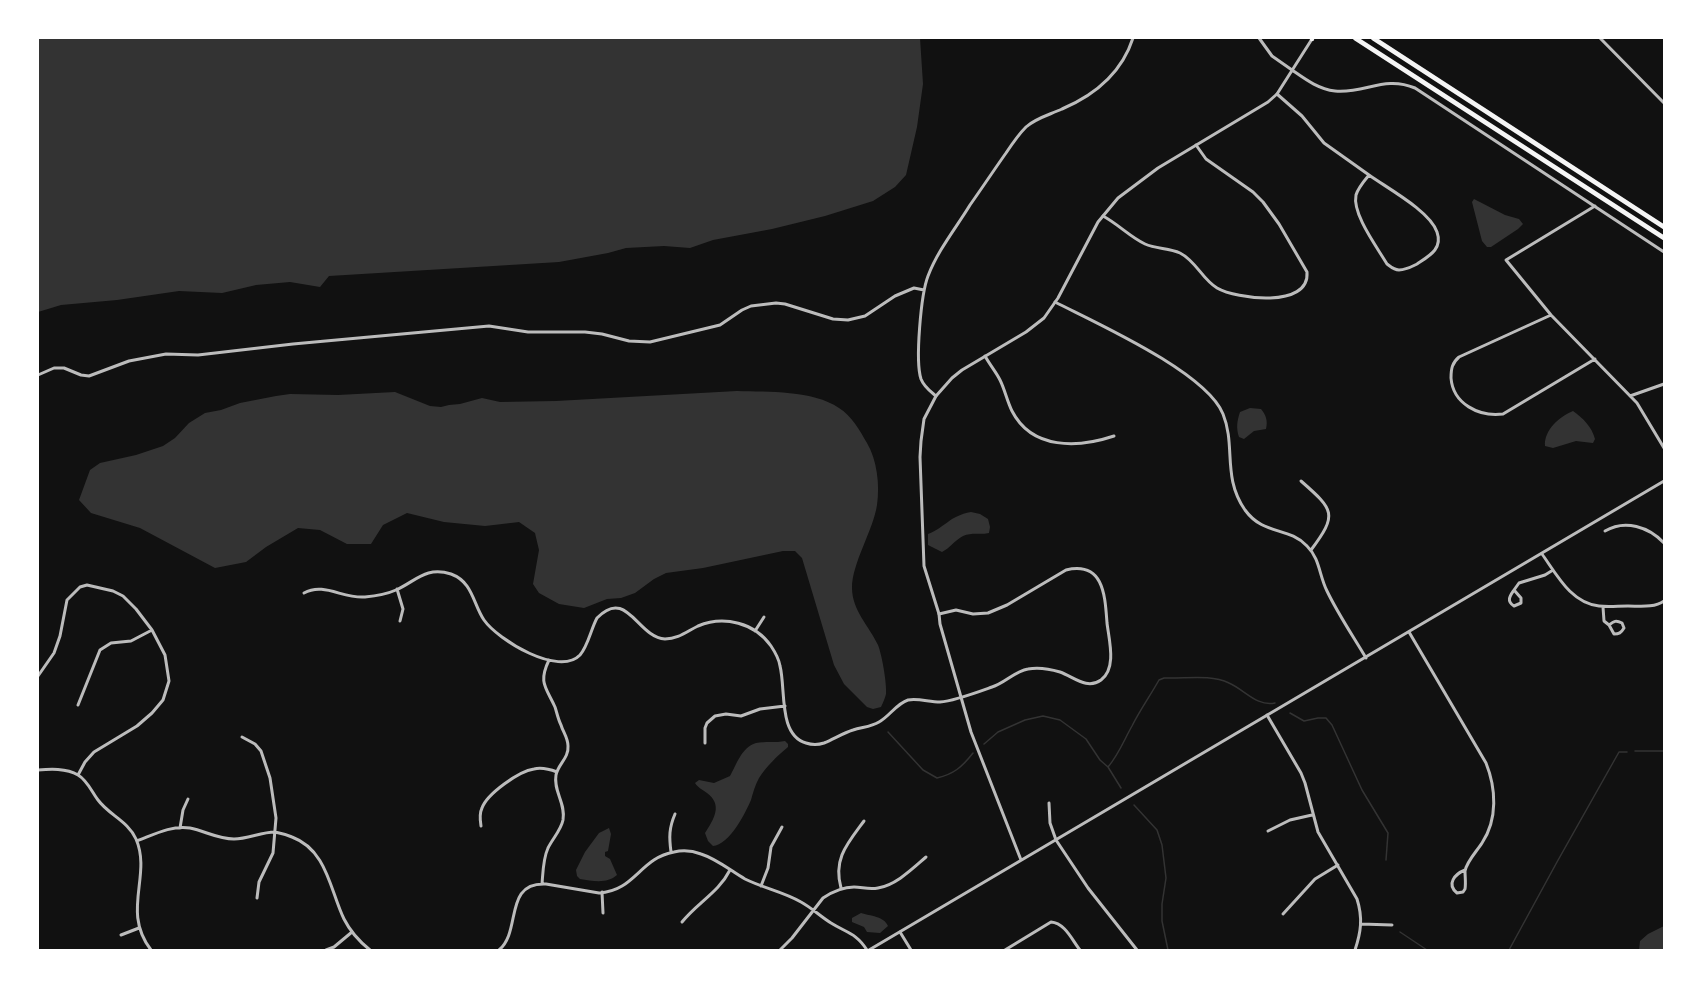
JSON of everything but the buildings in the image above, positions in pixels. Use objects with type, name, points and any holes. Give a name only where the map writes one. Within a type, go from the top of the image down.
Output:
[{"type":"main road","points":[[1355,38],[1665,238]]},
{"type":"main road","points":[[1373,38],[1665,227]]},
{"type":"street","points":[[936,396],[923,384],[920,377],[919,342],[924,290],[929,274],[945,244],[1023,130],[1038,118],[1063,109],[1098,89],[1121,64],[1133,38]]},
{"type":"street","points":[[1259,38],[1272,56],[1292,70],[1314,84],[1335,91],[1392,82],[1415,88],[1665,252]]},
{"type":"street","points":[[1021,860],[971,732],[924,566],[920,457],[924,419],[936,396],[952,378],[1044,318],[1111,205],[1129,188],[1158,168],[1268,102],[1277,94],[1312,38]]},
{"type":"street","points":[[1600,38],[1665,103]]},
{"type":"street","points":[[1277,94],[1302,117],[1324,143],[1415,207],[1430,220],[1439,239],[1433,254],[1405,270],[1395,269],[1387,264],[1356,210],[1357,191],[1369,175]]},
{"type":"street","points":[[1103,216],[1145,244],[1172,250],[1187,258],[1211,284],[1228,293],[1275,299],[1289,296],[1299,290],[1306,282],[1307,272],[1271,212],[1253,192],[1206,159],[1196,145]]},
{"type":"street","points":[[1595,206],[1506,260],[1551,315],[1643,411],[1665,448]]},
{"type":"street","points":[[38,375],[54,368],[63,368],[89,376],[129,361],[166,354],[198,355],[489,326],[528,332],[585,332],[629,341],[650,342],[720,325],[751,306],[785,304],[833,319],[848,320],[865,316],[895,296],[914,288],[924,290]]},
{"type":"street","points":[[1055,302],[1170,362],[1219,404],[1226,422],[1233,483],[1244,508],[1255,521],[1298,538],[1311,550],[1317,560],[1329,597],[1366,658]]},
{"type":"street","points":[[1551,315],[1454,361],[1451,372],[1454,393],[1458,398],[1467,406],[1481,412],[1503,414],[1595,359]]},
{"type":"street","points":[[986,356],[1000,380],[1011,409],[1032,434],[1062,444],[1098,441],[1114,436]]},
{"type":"street","points":[[1630,396],[1665,384]]},
{"type":"street","points":[[1301,481],[1325,503],[1329,515],[1327,527],[1311,550]]},
{"type":"street","points":[[499,951],[508,940],[517,899],[526,889],[542,884],[602,892],[616,890],[624,886],[651,860],[671,852],[681,851],[711,858],[761,886],[800,901],[830,923],[854,934],[868,951],[1665,481]]},
{"type":"street","points":[[1605,531],[1616,526],[1632,525],[1651,533],[1665,543]]},
{"type":"street","points":[[1542,554],[1564,585],[1578,599],[1591,605],[1647,606],[1665,601]]},
{"type":"street","points":[[304,593],[324,589],[341,595],[363,597],[383,594],[428,572],[443,572],[466,584],[483,618],[497,634],[512,644],[549,660],[560,662],[579,655],[597,618],[601,613],[613,608],[630,613],[644,630],[657,638],[680,637],[696,627],[716,621],[738,623],[765,638],[777,656],[782,676],[788,726],[802,742],[816,744],[879,722],[907,700],[942,702],[1001,684],[1015,674],[1028,669],[1057,671],[1089,684],[1101,680],[1109,671],[1110,659],[1103,588],[1100,581],[1089,571],[1073,568],[1059,573],[1006,605],[988,613],[973,615],[956,610],[939,614]]},
{"type":"street","points":[[1514,590],[1521,598],[1521,603],[1514,606],[1509,600],[1510,596],[1517,585],[1553,570]]},
{"type":"street","points":[[38,676],[54,653],[67,600],[80,587],[87,585],[113,591],[123,596],[152,630],[165,656],[169,681],[163,700],[137,726],[94,752],[78,775]]},
{"type":"street","points":[[397,589],[403,609],[400,621]]},
{"type":"street","points":[[1603,607],[1604,621],[1610,625],[1614,634],[1618,634],[1623,628],[1622,623],[1618,621],[1610,625]]},
{"type":"street","points":[[755,631],[764,616]]},
{"type":"street","points":[[78,705],[100,650],[111,643],[138,639],[152,630]]},
{"type":"street","points":[[1408,632],[1490,773],[1494,795],[1490,827],[1487,836],[1465,870],[1452,881],[1453,890],[1457,893],[1465,889],[1465,870]]},
{"type":"street","points":[[542,884],[547,850],[564,819],[563,803],[556,782],[557,772],[566,758],[568,745],[555,706],[544,683],[545,669],[549,660]]},
{"type":"street","points":[[705,743],[705,728],[715,716],[726,714],[741,716],[760,709],[785,706]]},
{"type":"street","points":[[1267,716],[1301,773],[1318,832],[1357,899],[1361,924],[1355,951]]},
{"type":"street","points":[[242,736],[261,751],[270,778],[276,818],[273,853],[259,882],[257,898]]},
{"type":"street","points":[[481,826],[480,813],[485,801],[516,776],[524,771],[540,768],[557,772]]},
{"type":"street","points":[[38,770],[57,769],[78,775],[86,782],[99,802],[132,831],[137,841],[140,859],[137,905],[140,928],[151,951]]},
{"type":"street","points":[[180,828],[183,810],[188,799]]},
{"type":"street","points":[[1049,803],[1048,814],[1056,840],[1088,888],[1137,951]]},
{"type":"street","points":[[671,852],[669,836],[675,814]]},
{"type":"street","points":[[1268,831],[1283,822],[1312,815]]},
{"type":"street","points":[[841,888],[838,873],[841,857],[864,821]]},
{"type":"street","points":[[761,886],[768,868],[771,847],[782,827]]},
{"type":"street","points":[[137,841],[163,831],[180,828],[190,828],[221,838],[235,839],[276,832],[298,839],[316,855],[330,881],[344,921],[370,951]]},
{"type":"street","points":[[780,951],[823,898],[841,888],[870,889],[885,886],[906,874],[926,857]]},
{"type":"street","points":[[1282,914],[1315,879],[1338,865]]},
{"type":"street","points":[[682,922],[696,906],[720,886],[730,870]]},
{"type":"street","points":[[602,892],[603,913]]},
{"type":"street","points":[[1005,951],[1051,922],[1057,922],[1062,926],[1080,951]]},
{"type":"street","points":[[1361,924],[1392,925]]},
{"type":"street","points":[[122,935],[140,928]]},
{"type":"street","points":[[326,951],[352,932]]},
{"type":"street","points":[[900,932],[911,951]]},
{"type":"shaded area","points":[[38,38],[920,38],[923,84],[917,127],[906,175],[895,187],[873,201],[825,216],[713,240],[690,248],[664,246],[626,248],[559,262],[329,276],[320,287],[290,282],[256,285],[222,293],[179,291],[61,305],[38,312]]},
{"type":"shaded area","points":[[1474,199],[1505,215],[1519,219],[1523,224],[1491,247],[1487,247],[1482,241],[1472,202]]},
{"type":"shaded area","points":[[737,391],[790,393],[828,402],[844,411],[852,419],[870,450],[877,473],[877,505],[855,568],[852,588],[858,611],[878,645],[881,655],[886,696],[881,707],[873,709],[867,707],[844,684],[834,665],[802,558],[795,551],[783,551],[703,568],[666,573],[635,593],[621,598],[607,599],[584,608],[559,604],[539,593],[533,584],[539,550],[535,533],[519,522],[485,526],[444,522],[407,513],[383,525],[371,544],[347,544],[320,530],[298,528],[246,562],[215,568],[140,528],[91,513],[79,500],[90,470],[100,463],[163,446],[175,438],[189,423],[205,413],[276,396],[395,392],[430,406],[441,407],[482,398],[500,402],[556,401]]},
{"type":"shaded area","points":[[1250,408],[1261,409],[1267,426],[1266,429],[1254,431],[1244,439],[1238,434],[1238,418],[1240,412]]},
{"type":"shaded area","points":[[1573,411],[1584,420],[1594,435],[1593,443],[1576,441],[1553,448],[1545,446],[1545,440],[1553,425]]},
{"type":"shaded area","points":[[971,512],[988,519],[989,533],[963,536],[942,552],[928,545],[928,534],[952,519]]},
{"type":"shaded area","points":[[785,741],[788,747],[772,761],[759,778],[751,800],[736,828],[725,840],[713,846],[705,833],[714,817],[715,802],[695,783],[699,780],[714,783],[730,776],[740,757],[751,745],[759,742]]},
{"type":"shaded area","points":[[609,828],[611,834],[605,856],[610,859],[617,875],[604,881],[580,879],[576,870],[585,852],[599,833]]},
{"type":"shaded area","points":[[861,913],[880,918],[888,926],[880,933],[867,932],[864,927],[852,922],[852,918]]},
{"type":"shaded area","points":[[1664,926],[1664,950],[1639,950],[1640,941]]},
{"type":"waterway","points":[[1108,767],[1159,680],[1164,678],[1222,680],[1262,703],[1275,703]]},
{"type":"waterway","points":[[1290,713],[1304,721],[1326,718],[1332,725],[1362,790],[1388,833],[1386,860]]},
{"type":"waterway","points":[[984,744],[998,732],[1025,720],[1043,716],[1060,720],[1086,739],[1121,788]]},
{"type":"waterway","points":[[888,732],[923,770],[937,778],[957,769],[973,753]]},
{"type":"waterway","points":[[1635,751],[1664,751]]},
{"type":"waterway","points":[[1509,950],[1619,752],[1627,752]]},
{"type":"waterway","points":[[1134,805],[1157,830],[1162,845],[1166,878],[1162,921],[1168,950]]},
{"type":"waterway","points":[[1400,932],[1427,950]]}]
